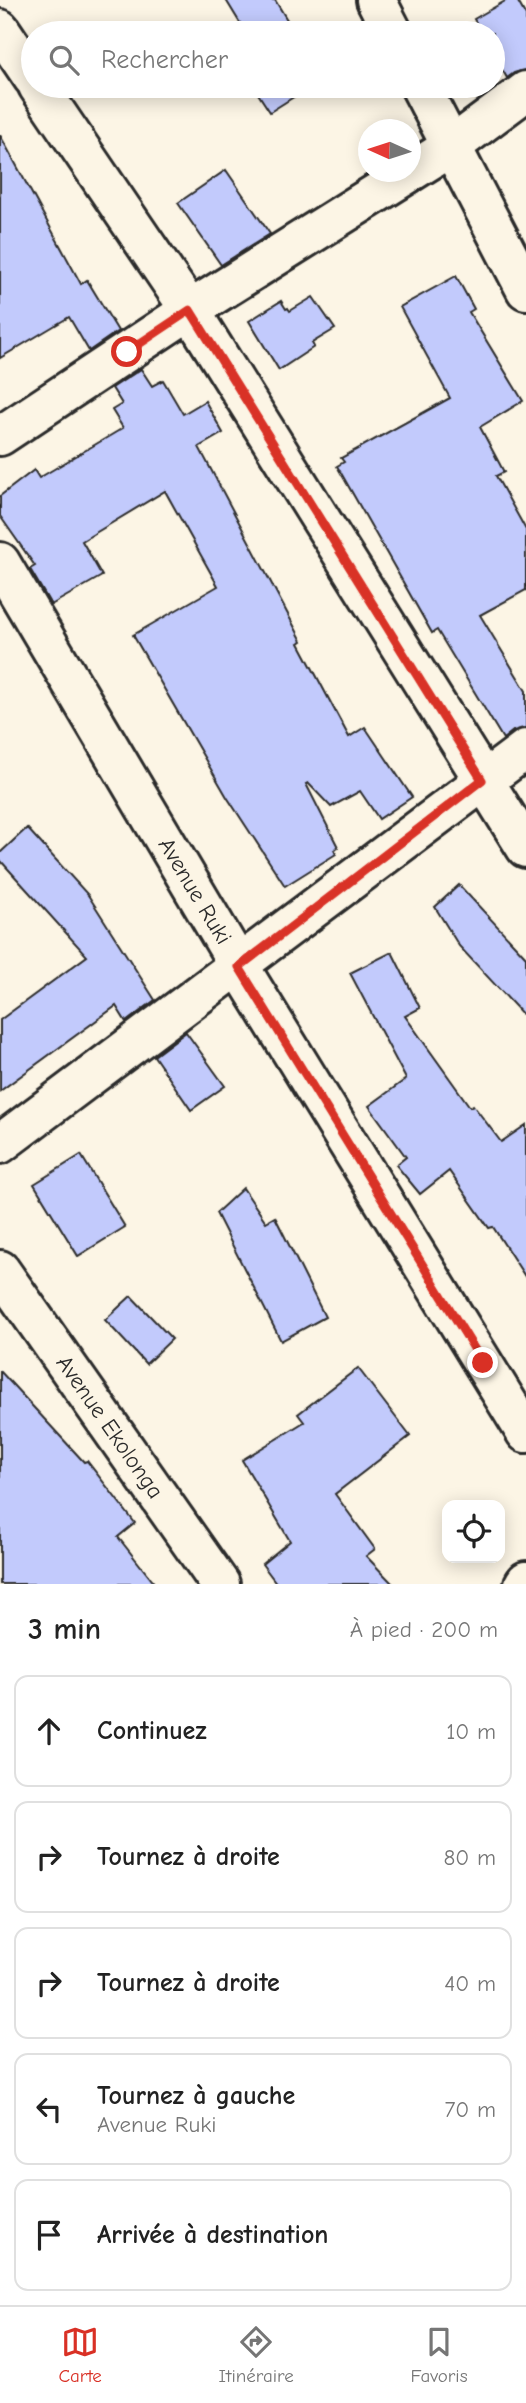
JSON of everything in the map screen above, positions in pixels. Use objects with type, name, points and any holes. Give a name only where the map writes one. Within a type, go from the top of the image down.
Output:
[{"type":"street","points":[[376,0],[387,21]]},
{"type":"street","points":[[0,29],[21,60]]},
{"type":"street","points":[[0,436],[190,310],[452,146],[526,91]]},
{"type":"street","points":[[46,98],[190,310],[526,848]]},
{"type":"street","points":[[427,98],[526,290]]},
{"type":"street","name":"Avenue Ruki","points":[[0,562],[239,967],[526,1433]]},
{"type":"street","points":[[0,1144],[526,749]]},
{"type":"street","name":"Avenue Ekolonga","points":[[0,1270],[220,1584]]},
{"type":"building","points":[[226,0],[275,0],[288,21],[239,21]]},
{"type":"building","points":[[507,0],[517,0],[526,16],[526,70],[507,78],[505,74],[505,21],[474,19]]},
{"type":"building","points":[[261,98],[292,98],[270,112]]},
{"type":"building","points":[[0,135],[81,284],[87,280],[118,331],[89,351],[69,317],[0,358]]},
{"type":"building","points":[[226,170],[270,234],[221,265],[178,203]]},
{"type":"building","points":[[456,276],[474,309],[469,312],[523,401],[480,427],[504,472],[496,476],[526,530],[526,590],[480,615],[526,691],[526,728],[513,731],[503,739],[437,630],[432,633],[337,466],[344,462],[341,458],[450,398],[400,307]]},
{"type":"building","points":[[313,297],[335,329],[312,343],[314,347],[279,370],[249,321],[281,301],[290,311]]},
{"type":"building","points":[[141,369],[152,386],[163,380],[183,414],[205,401],[223,433],[199,447],[302,641],[299,643],[349,737],[365,727],[412,797],[379,819],[360,791],[331,807],[306,784],[338,847],[334,850],[336,854],[285,886],[227,797],[133,635],[218,586],[165,491],[82,541],[102,576],[51,605],[30,569],[35,566],[0,516],[0,496],[34,470],[39,478],[123,428],[112,410],[122,404],[112,388]]},
{"type":"building","points":[[27,828],[88,895],[155,1000],[126,1022],[116,1006],[0,1091],[0,1020],[87,956],[0,860],[0,853]]},
{"type":"building","points":[[459,885],[526,957],[526,1018],[459,946],[435,907]]},
{"type":"building","points":[[392,952],[420,1008],[405,1016],[470,1107],[473,1105],[501,1142],[526,1125],[526,1278],[493,1227],[489,1228],[449,1171],[420,1194],[396,1165],[406,1157],[369,1106],[406,1079],[350,973]]},
{"type":"building","points":[[186,1032],[225,1086],[191,1110],[154,1056]]},
{"type":"building","points":[[81,1155],[125,1227],[78,1256],[34,1184]]},
{"type":"building","points":[[243,1188],[266,1222],[275,1217],[325,1317],[281,1341],[216,1213]]},
{"type":"building","points":[[131,1296],[172,1339],[146,1364],[105,1320]]},
{"type":"building","points":[[358,1368],[410,1436],[335,1494],[375,1549],[366,1556],[393,1584],[277,1584],[262,1564],[290,1541],[242,1460],[304,1422],[298,1414]]},
{"type":"building","points":[[0,1371],[84,1462],[87,1461],[135,1523],[118,1537],[155,1584],[0,1584]]},
{"type":"route","points":[[127,352],[190,310],[482,780],[239,967],[483,1363]]}]
